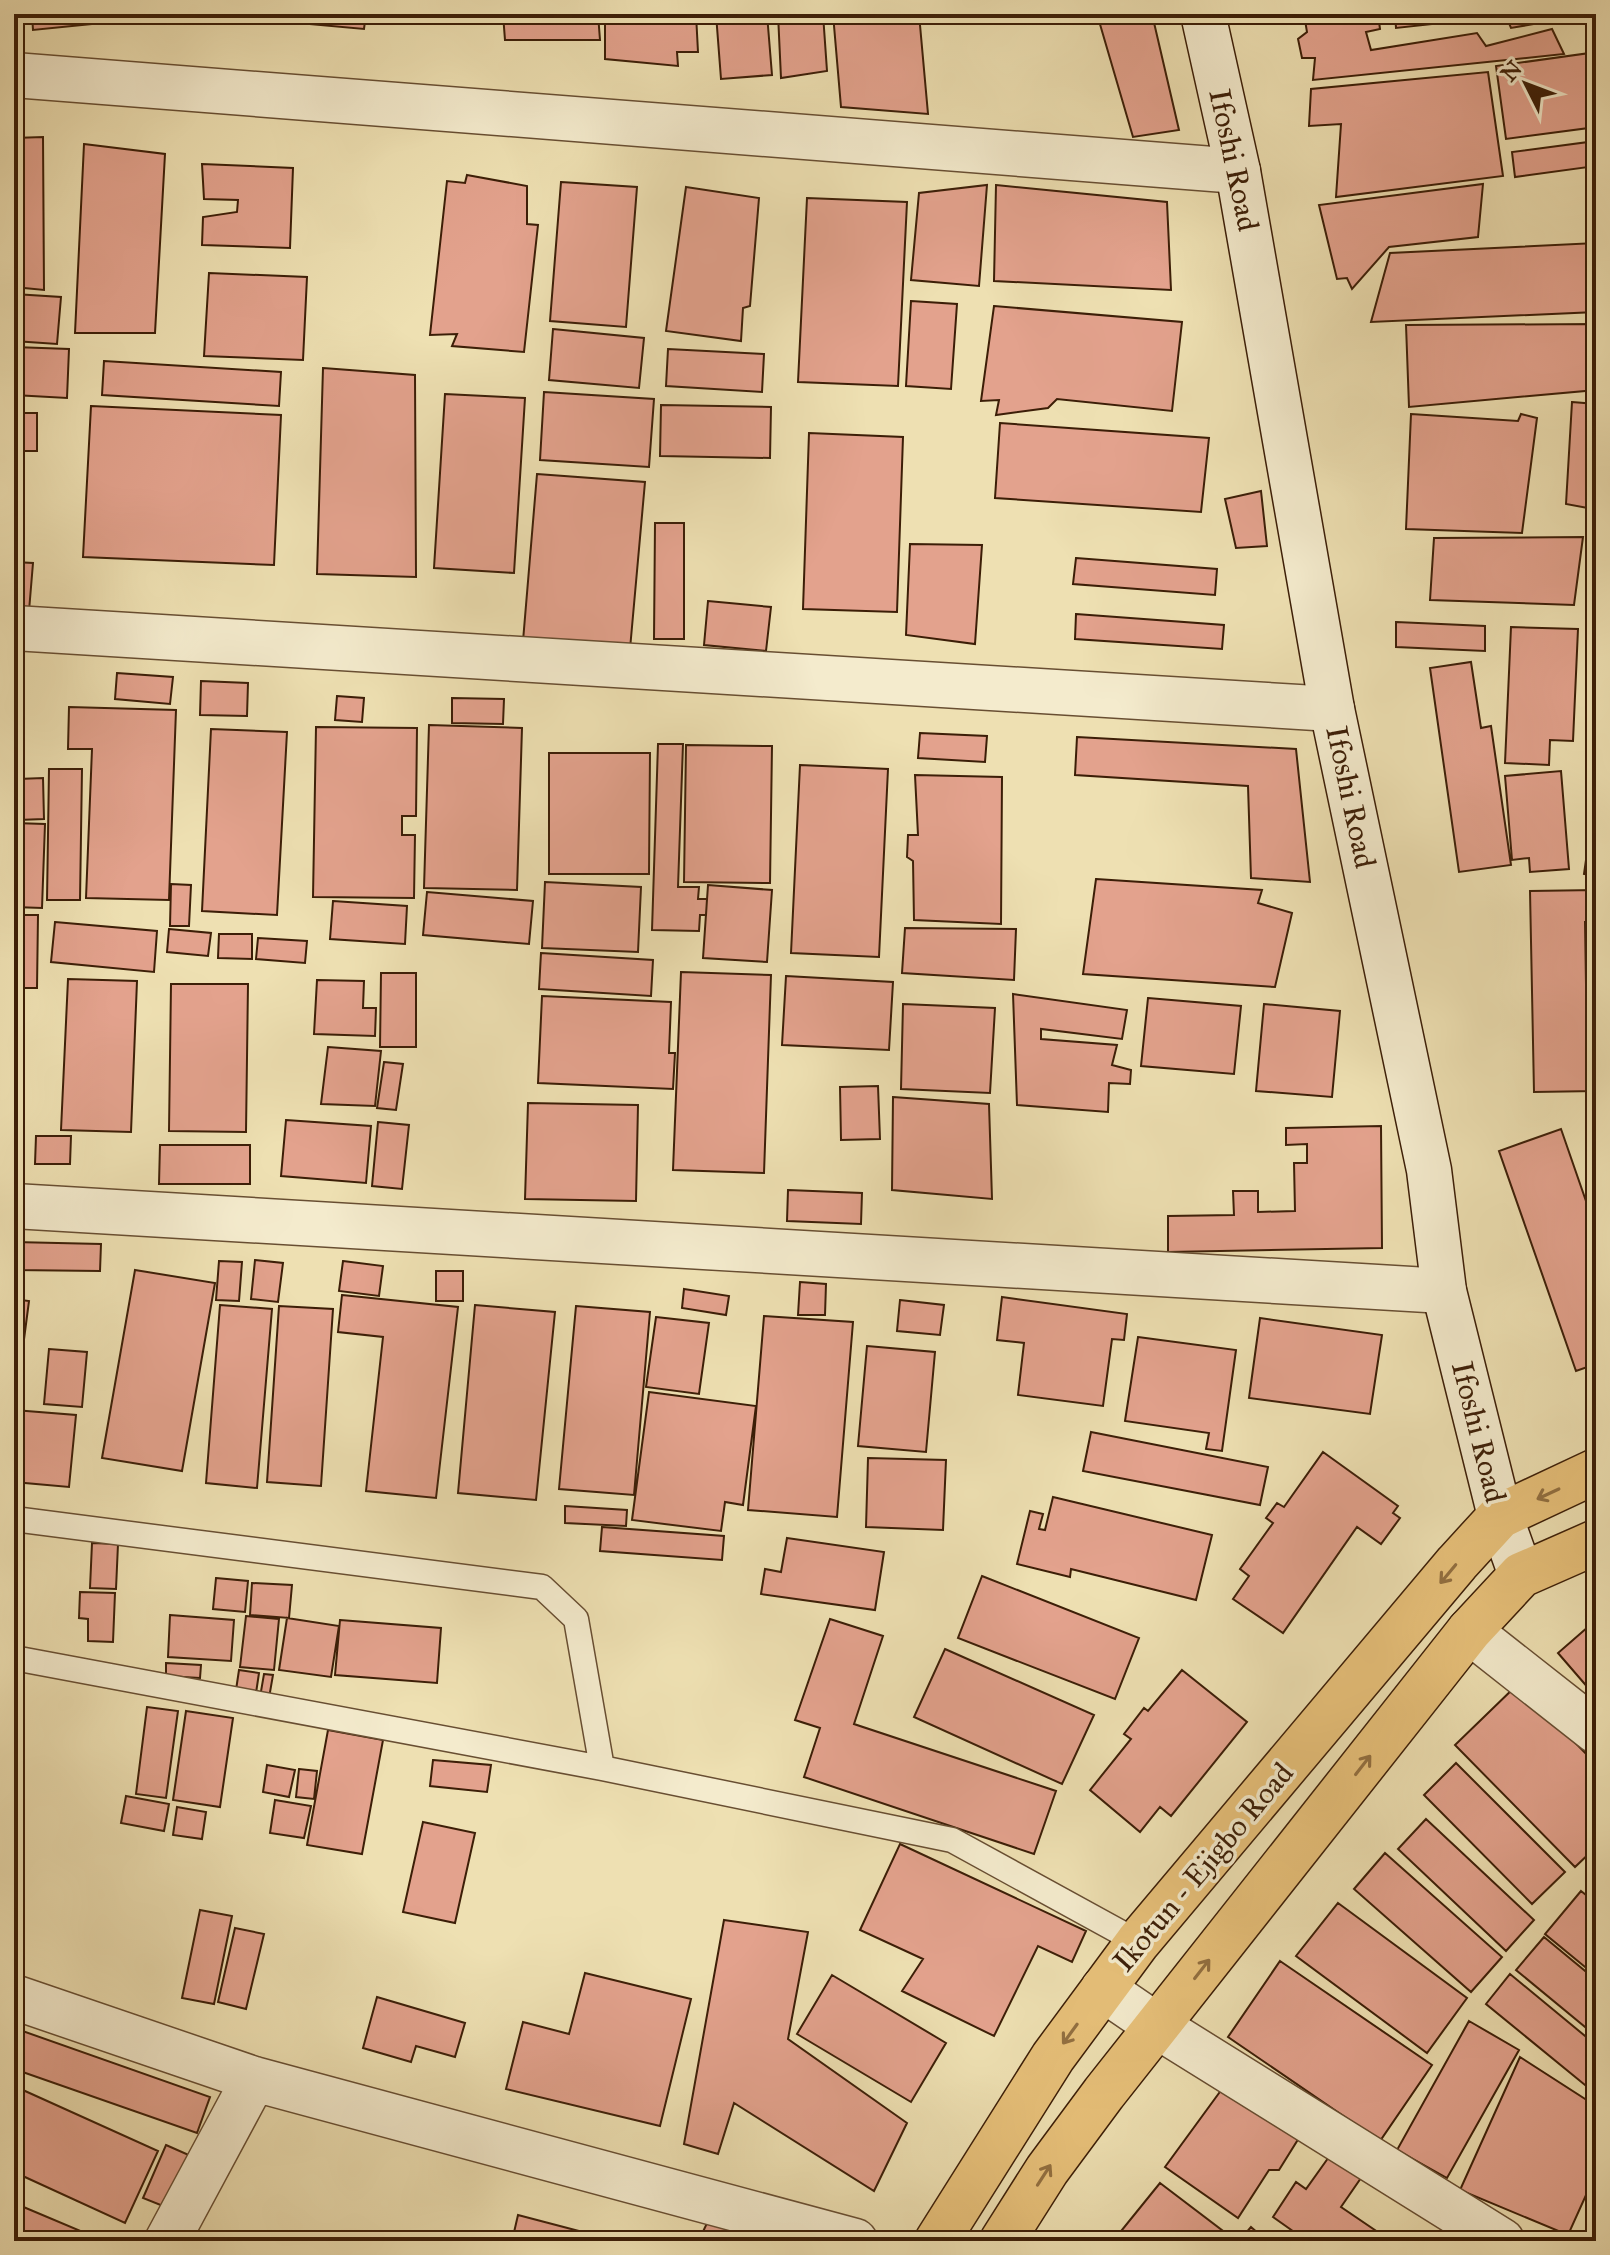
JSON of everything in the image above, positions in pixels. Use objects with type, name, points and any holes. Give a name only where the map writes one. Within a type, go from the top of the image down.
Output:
[{"type":"main road","points":[[1500,1516],[1596,1471]]},
{"type":"main road","name":"Ikotun - Ejigbo Road","points":[[937,2241],[1053,2057],[1138,1942],[1500,1516]]},
{"type":"main road","points":[[1521,1575],[1596,1542]]},
{"type":"main road","name":"Ikotun - Ejigbo Road","points":[[1002,2241],[1047,2170],[1157,2026],[1469,1631],[1521,1575]]},
{"type":"street","name":"Ifoshi Road","points":[[1203,14],[1238,171],[1332,709],[1429,1170],[1444,1291],[1500,1516],[1521,1575]]},
{"type":"street","points":[[14,75],[1238,171]]},
{"type":"street","points":[[14,628],[1332,709]]},
{"type":"street","points":[[14,1206],[1444,1291]]},
{"type":"street","points":[[1469,1631],[1596,1731]]},
{"type":"street","points":[[1103,1989],[1157,2026],[1502,2241]]},
{"type":"street","points":[[14,1997],[254,2079],[855,2241]]},
{"type":"street","points":[[167,2241],[254,2079]]},
{"type":"lane","points":[[14,1519],[542,1587],[576,1619],[602,1768]]},
{"type":"lane","points":[[14,1658],[602,1768],[952,1840],[1138,1942]]},
{"type":"building","points":[[32,14],[130,14],[131,20],[33,30]]},
{"type":"building","points":[[254,14],[366,14],[364,29],[253,19]]},
{"type":"building","points":[[503,14],[598,14],[600,40],[505,40]]},
{"type":"building","points":[[605,14],[696,14],[698,52],[677,52],[678,66],[605,59]]},
{"type":"building","points":[[716,14],[767,14],[772,75],[721,79]]},
{"type":"building","points":[[778,14],[823,14],[827,71],[781,78]]},
{"type":"building","points":[[833,14],[919,14],[928,114],[841,107]]},
{"type":"building","points":[[1097,14],[1152,14],[1179,130],[1133,137]]},
{"type":"building","points":[[1304,14],[1378,14],[1380,29],[1366,32],[1371,50],[1477,33],[1486,46],[1552,29],[1564,54],[1313,80],[1315,58],[1302,58],[1298,39],[1307,32]]},
{"type":"building","points":[[1395,14],[1551,14],[1551,21],[1511,28],[1506,16],[1396,28]]},
{"type":"building","points":[[1590,53],[1596,127],[1506,139],[1496,66]]},
{"type":"building","points":[[1488,72],[1503,176],[1336,197],[1341,124],[1309,126],[1311,89]]},
{"type":"building","points":[[43,137],[44,290],[14,287],[14,138]]},
{"type":"building","points":[[1596,141],[1596,166],[1515,177],[1512,152]]},
{"type":"building","points":[[84,144],[165,154],[155,333],[75,333]]},
{"type":"building","points":[[202,164],[293,168],[290,248],[202,245],[203,217],[237,212],[238,200],[204,199]]},
{"type":"building","points":[[467,175],[527,186],[527,224],[538,225],[524,352],[452,346],[457,334],[430,335],[447,181],[465,183]]},
{"type":"building","points":[[561,182],[637,187],[626,327],[550,321]]},
{"type":"building","points":[[1483,184],[1478,237],[1389,247],[1352,289],[1347,278],[1337,279],[1319,205]]},
{"type":"building","points":[[987,185],[979,286],[911,280],[919,193]]},
{"type":"building","points":[[996,185],[1167,202],[1171,290],[994,281]]},
{"type":"building","points":[[686,187],[759,198],[750,306],[743,308],[741,341],[666,331]]},
{"type":"building","points":[[807,198],[907,202],[898,386],[798,382]]},
{"type":"building","points":[[1596,243],[1596,312],[1371,322],[1390,253]]},
{"type":"building","points":[[209,273],[307,277],[303,360],[204,356]]},
{"type":"building","points":[[14,294],[61,297],[57,344],[14,341]]},
{"type":"building","points":[[911,301],[957,304],[951,389],[906,386]]},
{"type":"building","points":[[994,306],[1182,322],[1172,411],[1057,399],[1048,408],[996,415],[999,400],[981,401]]},
{"type":"building","points":[[1596,324],[1596,390],[1409,407],[1406,325]]},
{"type":"building","points":[[553,329],[644,338],[639,388],[549,380]]},
{"type":"building","points":[[14,347],[69,349],[67,398],[14,395]]},
{"type":"building","points":[[668,349],[764,354],[762,392],[666,386]]},
{"type":"building","points":[[104,361],[281,372],[279,406],[102,395]]},
{"type":"building","points":[[323,368],[415,375],[416,577],[317,574]]},
{"type":"building","points":[[544,392],[654,399],[649,467],[540,460]]},
{"type":"building","points":[[445,394],[525,398],[514,573],[434,568]]},
{"type":"building","points":[[1572,402],[1596,404],[1593,509],[1566,504]]},
{"type":"building","points":[[661,405],[771,407],[770,458],[660,456]]},
{"type":"building","points":[[91,406],[281,415],[274,565],[83,557]]},
{"type":"building","points":[[14,413],[37,413],[37,451],[14,451]]},
{"type":"building","points":[[1411,414],[1518,421],[1521,414],[1537,418],[1522,533],[1406,529]]},
{"type":"building","points":[[1000,423],[1209,438],[1201,512],[995,498]]},
{"type":"building","points":[[809,433],[903,437],[897,612],[803,609]]},
{"type":"building","points":[[537,474],[645,482],[630,649],[523,641]]},
{"type":"building","points":[[1261,491],[1267,546],[1236,548],[1225,499]]},
{"type":"building","points":[[655,523],[684,523],[684,639],[654,639]]},
{"type":"building","points":[[1583,537],[1574,605],[1430,600],[1434,538]]},
{"type":"building","points":[[910,544],[982,545],[975,644],[906,635]]},
{"type":"building","points":[[1076,558],[1217,569],[1215,595],[1073,584]]},
{"type":"building","points":[[14,562],[33,563],[29,611],[14,610]]},
{"type":"building","points":[[708,601],[771,607],[766,651],[704,645]]},
{"type":"building","points":[[1076,614],[1224,625],[1222,649],[1075,639]]},
{"type":"building","points":[[1396,622],[1485,626],[1485,651],[1396,647]]},
{"type":"building","points":[[1511,627],[1578,629],[1573,741],[1550,740],[1549,765],[1505,763]]},
{"type":"building","points":[[1471,662],[1481,728],[1491,726],[1511,865],[1459,872],[1430,668]]},
{"type":"building","points":[[14,670],[18,670],[18,699],[14,699]]},
{"type":"building","points":[[117,673],[173,677],[170,704],[115,699]]},
{"type":"building","points":[[201,681],[248,683],[247,716],[200,715]]},
{"type":"building","points":[[337,696],[364,698],[362,722],[335,720]]},
{"type":"building","points":[[452,698],[504,699],[503,724],[452,723]]},
{"type":"building","points":[[69,707],[176,710],[169,900],[86,898],[92,749],[68,749]]},
{"type":"building","points":[[429,725],[522,728],[517,890],[424,888]]},
{"type":"building","points":[[316,727],[417,728],[416,816],[402,816],[402,835],[415,835],[414,898],[313,897]]},
{"type":"building","points":[[211,729],[287,732],[277,915],[202,911]]},
{"type":"building","points":[[920,733],[987,736],[985,762],[918,758]]},
{"type":"building","points":[[1077,737],[1296,749],[1310,882],[1251,878],[1248,786],[1075,775]]},
{"type":"building","points":[[658,744],[683,744],[678,887],[699,887],[698,899],[707,899],[706,915],[700,915],[699,931],[652,930]]},
{"type":"building","points":[[686,745],[772,746],[770,883],[684,882]]},
{"type":"building","points":[[1596,747],[1596,829],[1589,828]]},
{"type":"building","points":[[549,753],[650,753],[649,874],[549,874]]},
{"type":"building","points":[[800,765],[888,769],[879,957],[791,953]]},
{"type":"building","points":[[49,769],[82,769],[80,900],[47,900]]},
{"type":"building","points":[[1561,771],[1569,869],[1530,872],[1529,858],[1512,860],[1505,776]]},
{"type":"building","points":[[915,775],[1002,777],[1001,924],[914,920],[913,861],[907,857],[908,835],[918,835]]},
{"type":"building","points":[[43,778],[44,819],[18,820],[18,779]]},
{"type":"building","points":[[14,823],[45,824],[42,908],[14,907]]},
{"type":"building","points":[[1589,839],[1596,840],[1596,876],[1584,874]]},
{"type":"building","points":[[1096,879],[1262,890],[1258,903],[1292,913],[1275,987],[1083,974]]},
{"type":"building","points":[[545,882],[641,887],[638,952],[542,948]]},
{"type":"building","points":[[171,884],[191,885],[189,926],[170,926]]},
{"type":"building","points":[[708,885],[772,890],[767,962],[703,958]]},
{"type":"building","points":[[1596,890],[1596,922],[1585,922],[1587,1046],[1596,1046],[1596,1091],[1534,1092],[1530,891]]},
{"type":"building","points":[[427,892],[533,901],[529,944],[423,935]]},
{"type":"building","points":[[333,901],[407,906],[405,944],[330,939]]},
{"type":"building","points":[[14,915],[38,915],[37,988],[14,988]]},
{"type":"building","points":[[55,922],[157,931],[154,972],[51,962]]},
{"type":"building","points":[[905,928],[1016,929],[1014,980],[902,973]]},
{"type":"building","points":[[169,929],[211,933],[208,956],[167,952]]},
{"type":"building","points":[[219,934],[252,934],[252,959],[218,958]]},
{"type":"building","points":[[258,938],[307,941],[305,963],[256,959]]},
{"type":"building","points":[[541,953],[653,960],[651,996],[539,989]]},
{"type":"building","points":[[681,972],[771,975],[764,1173],[673,1170]]},
{"type":"building","points":[[381,973],[416,973],[416,1047],[380,1047]]},
{"type":"building","points":[[786,976],[893,982],[889,1050],[782,1045]]},
{"type":"building","points":[[68,979],[137,981],[131,1132],[61,1130]]},
{"type":"building","points":[[317,980],[364,981],[363,1008],[376,1008],[375,1036],[314,1034]]},
{"type":"building","points":[[171,984],[248,984],[246,1132],[169,1131]]},
{"type":"building","points":[[1013,994],[1127,1010],[1122,1039],[1041,1029],[1041,1039],[1117,1045],[1112,1065],[1131,1070],[1130,1084],[1109,1083],[1108,1112],[1017,1105]]},
{"type":"building","points":[[542,996],[671,1002],[669,1053],[675,1053],[673,1089],[538,1083]]},
{"type":"building","points":[[1148,998],[1241,1006],[1234,1074],[1141,1066]]},
{"type":"building","points":[[903,1004],[995,1008],[990,1093],[901,1089]]},
{"type":"building","points":[[1264,1004],[1340,1011],[1332,1097],[1256,1091]]},
{"type":"building","points":[[328,1047],[381,1051],[375,1106],[321,1104]]},
{"type":"building","points":[[384,1062],[403,1064],[396,1110],[377,1108]]},
{"type":"building","points":[[878,1086],[880,1139],[841,1140],[840,1087]]},
{"type":"building","points":[[893,1097],[989,1104],[992,1199],[892,1190]]},
{"type":"building","points":[[528,1103],[638,1105],[636,1201],[525,1199]]},
{"type":"building","points":[[286,1120],[371,1126],[366,1183],[281,1176]]},
{"type":"building","points":[[378,1122],[409,1125],[402,1189],[372,1186]]},
{"type":"building","points":[[1381,1126],[1382,1248],[1168,1252],[1168,1216],[1234,1215],[1233,1191],[1258,1191],[1258,1212],[1295,1211],[1294,1163],[1307,1163],[1307,1144],[1286,1145],[1286,1128]]},
{"type":"building","points":[[1561,1129],[1596,1230],[1596,1364],[1576,1371],[1499,1151]]},
{"type":"building","points":[[36,1136],[71,1136],[70,1164],[35,1164]]},
{"type":"building","points":[[160,1145],[250,1145],[250,1184],[159,1184]]},
{"type":"building","points":[[788,1190],[862,1193],[861,1224],[787,1221]]},
{"type":"building","points":[[14,1242],[101,1244],[100,1271],[14,1270]]},
{"type":"building","points":[[255,1260],[283,1263],[278,1302],[251,1299]]},
{"type":"building","points":[[219,1261],[242,1262],[239,1301],[216,1300]]},
{"type":"building","points":[[343,1261],[383,1266],[379,1296],[339,1291]]},
{"type":"building","points":[[135,1270],[215,1283],[182,1471],[102,1458]]},
{"type":"building","points":[[436,1271],[463,1271],[463,1301],[436,1301]]},
{"type":"building","points":[[800,1282],[826,1284],[825,1315],[798,1315]]},
{"type":"building","points":[[684,1289],[729,1296],[726,1315],[682,1308]]},
{"type":"building","points":[[342,1295],[458,1307],[436,1498],[366,1491],[383,1337],[338,1332]]},
{"type":"building","points":[[1002,1297],[1127,1314],[1124,1340],[1112,1339],[1103,1406],[1018,1395],[1024,1343],[997,1340]]},
{"type":"building","points":[[14,1299],[29,1301],[17,1393],[14,1393]]},
{"type":"building","points":[[900,1300],[944,1305],[940,1335],[897,1331]]},
{"type":"building","points":[[220,1305],[272,1309],[257,1488],[206,1483]]},
{"type":"building","points":[[475,1305],[555,1312],[536,1500],[458,1493]]},
{"type":"building","points":[[279,1306],[333,1309],[321,1486],[267,1482]]},
{"type":"building","points":[[576,1306],[650,1312],[634,1495],[559,1489]]},
{"type":"building","points":[[764,1316],[853,1322],[837,1517],[748,1510]]},
{"type":"building","points":[[656,1317],[709,1323],[699,1394],[646,1387]]},
{"type":"building","points":[[1260,1318],[1382,1335],[1370,1414],[1249,1398]]},
{"type":"building","points":[[1138,1337],[1236,1350],[1222,1451],[1206,1449],[1209,1433],[1125,1421]]},
{"type":"building","points":[[867,1346],[935,1352],[926,1452],[858,1446]]},
{"type":"building","points":[[49,1349],[87,1352],[82,1407],[44,1404]]},
{"type":"building","points":[[649,1392],[756,1406],[743,1505],[725,1502],[721,1531],[632,1520]]},
{"type":"building","points":[[14,1410],[76,1415],[69,1487],[14,1482]]},
{"type":"building","points":[[1091,1432],[1268,1467],[1260,1505],[1083,1471]]},
{"type":"building","points":[[1323,1452],[1398,1506],[1393,1513],[1400,1518],[1381,1544],[1357,1527],[1283,1633],[1233,1599],[1249,1576],[1240,1569],[1273,1523],[1266,1518],[1277,1503],[1284,1507]]},
{"type":"building","points":[[868,1458],[946,1460],[943,1530],[866,1527]]},
{"type":"building","points":[[1053,1497],[1212,1535],[1196,1600],[1071,1569],[1070,1577],[1017,1564],[1030,1511],[1043,1514],[1039,1529],[1045,1530]]},
{"type":"building","points":[[565,1506],[627,1510],[626,1526],[565,1523]]},
{"type":"building","points":[[602,1527],[724,1536],[722,1560],[600,1551]]},
{"type":"building","points":[[787,1538],[884,1552],[875,1610],[761,1594],[765,1569],[781,1572]]},
{"type":"building","points":[[92,1543],[118,1544],[116,1589],[90,1588]]},
{"type":"building","points":[[982,1576],[1139,1638],[1115,1699],[958,1638]]},
{"type":"building","points":[[216,1578],[248,1581],[245,1612],[213,1609]]},
{"type":"building","points":[[252,1583],[292,1585],[289,1618],[250,1615]]},
{"type":"building","points":[[80,1592],[115,1593],[113,1642],[88,1641],[88,1619],[79,1618]]},
{"type":"building","points":[[170,1615],[234,1620],[231,1661],[168,1657]]},
{"type":"building","points":[[246,1616],[279,1619],[274,1670],[240,1667]]},
{"type":"building","points":[[287,1618],[339,1626],[331,1677],[279,1670]]},
{"type":"building","points":[[830,1619],[883,1636],[854,1724],[1056,1791],[1034,1854],[804,1777],[820,1728],[795,1720]]},
{"type":"building","points":[[340,1620],[441,1628],[437,1683],[335,1675]]},
{"type":"building","points":[[1596,1620],[1596,1697],[1558,1653]]},
{"type":"building","points":[[945,1649],[1094,1715],[1062,1784],[914,1717]]},
{"type":"building","points":[[166,1663],[201,1665],[200,1678],[166,1676]]},
{"type":"building","points":[[239,1670],[259,1673],[256,1693],[236,1690]]},
{"type":"building","points":[[1182,1670],[1247,1722],[1171,1816],[1160,1807],[1140,1832],[1090,1790],[1131,1739],[1124,1734],[1144,1708],[1148,1711]]},
{"type":"building","points":[[264,1674],[273,1675],[269,1698],[260,1697]]},
{"type":"building","points":[[1518,1684],[1596,1764],[1596,1847],[1575,1867],[1455,1745]]},
{"type":"building","points":[[147,1707],[178,1711],[166,1798],[136,1794]]},
{"type":"building","points":[[186,1711],[233,1718],[220,1807],[173,1800]]},
{"type":"building","points":[[328,1730],[383,1740],[362,1854],[307,1845]]},
{"type":"building","points":[[433,1760],[491,1765],[487,1792],[430,1786]]},
{"type":"building","points":[[1456,1763],[1565,1872],[1532,1904],[1424,1795]]},
{"type":"building","points":[[267,1765],[295,1770],[289,1797],[263,1792]]},
{"type":"building","points":[[299,1769],[317,1771],[314,1799],[296,1797]]},
{"type":"building","points":[[126,1796],[169,1804],[164,1831],[121,1823]]},
{"type":"building","points":[[275,1800],[311,1806],[304,1838],[270,1833]]},
{"type":"building","points":[[177,1807],[206,1812],[202,1839],[173,1835]]},
{"type":"building","points":[[1426,1819],[1534,1920],[1506,1951],[1398,1849]]},
{"type":"building","points":[[423,1822],[475,1833],[455,1923],[403,1912]]},
{"type":"building","points":[[900,1844],[1086,1931],[1072,1962],[1038,1946],[994,2036],[902,1991],[923,1959],[860,1930]]},
{"type":"building","points":[[1385,1853],[1502,1957],[1471,1992],[1354,1889]]},
{"type":"building","points":[[1581,1891],[1596,1903],[1596,1976],[1545,1934]]},
{"type":"building","points":[[1338,1903],[1467,1998],[1427,2053],[1296,1956]]},
{"type":"building","points":[[200,1910],[232,1916],[214,2004],[182,1998]]},
{"type":"building","points":[[724,1920],[808,1932],[788,2039],[907,2123],[874,2191],[734,2103],[718,2154],[684,2144]]},
{"type":"building","points":[[235,1928],[264,1934],[246,2009],[218,2002]]},
{"type":"building","points":[[1544,1937],[1596,1980],[1596,2036],[1516,1970]]},
{"type":"building","points":[[1280,1961],[1432,2065],[1380,2141],[1228,2037]]},
{"type":"building","points":[[585,1973],[691,1999],[660,2126],[506,2089],[523,2022],[569,2034]]},
{"type":"building","points":[[1510,1974],[1596,2045],[1596,2094],[1486,2004]]},
{"type":"building","points":[[832,1975],[946,2043],[911,2102],[797,2034]]},
{"type":"building","points":[[377,1997],[465,2023],[455,2057],[416,2046],[411,2062],[363,2048]]},
{"type":"building","points":[[1469,2021],[1519,2050],[1447,2178],[1397,2150]]},
{"type":"building","points":[[14,2028],[210,2097],[197,2133],[14,2069]]},
{"type":"building","points":[[1520,2057],[1596,2106],[1596,2173],[1568,2235],[1460,2190]]},
{"type":"building","points":[[14,2086],[158,2151],[125,2223],[14,2172]]},
{"type":"building","points":[[1222,2089],[1302,2133],[1279,2170],[1269,2170],[1238,2218],[1165,2167]]},
{"type":"building","points":[[166,2145],[191,2156],[168,2208],[143,2198]]},
{"type":"building","points":[[1331,2154],[1363,2175],[1341,2207],[1391,2241],[1307,2241],[1273,2217],[1296,2182],[1306,2189]]},
{"type":"building","points":[[1160,2183],[1227,2234],[1221,2241],[1113,2241]]},
{"type":"building","points":[[14,2203],[102,2240],[14,2241]]},
{"type":"building","points":[[518,2215],[617,2241],[512,2241]]},
{"type":"building","points":[[1596,2220],[1596,2241],[1588,2241]]},
{"type":"building","points":[[708,2221],[753,2241],[699,2240]]},
{"type":"building","points":[[1251,2227],[1267,2241],[1239,2241]]}]
